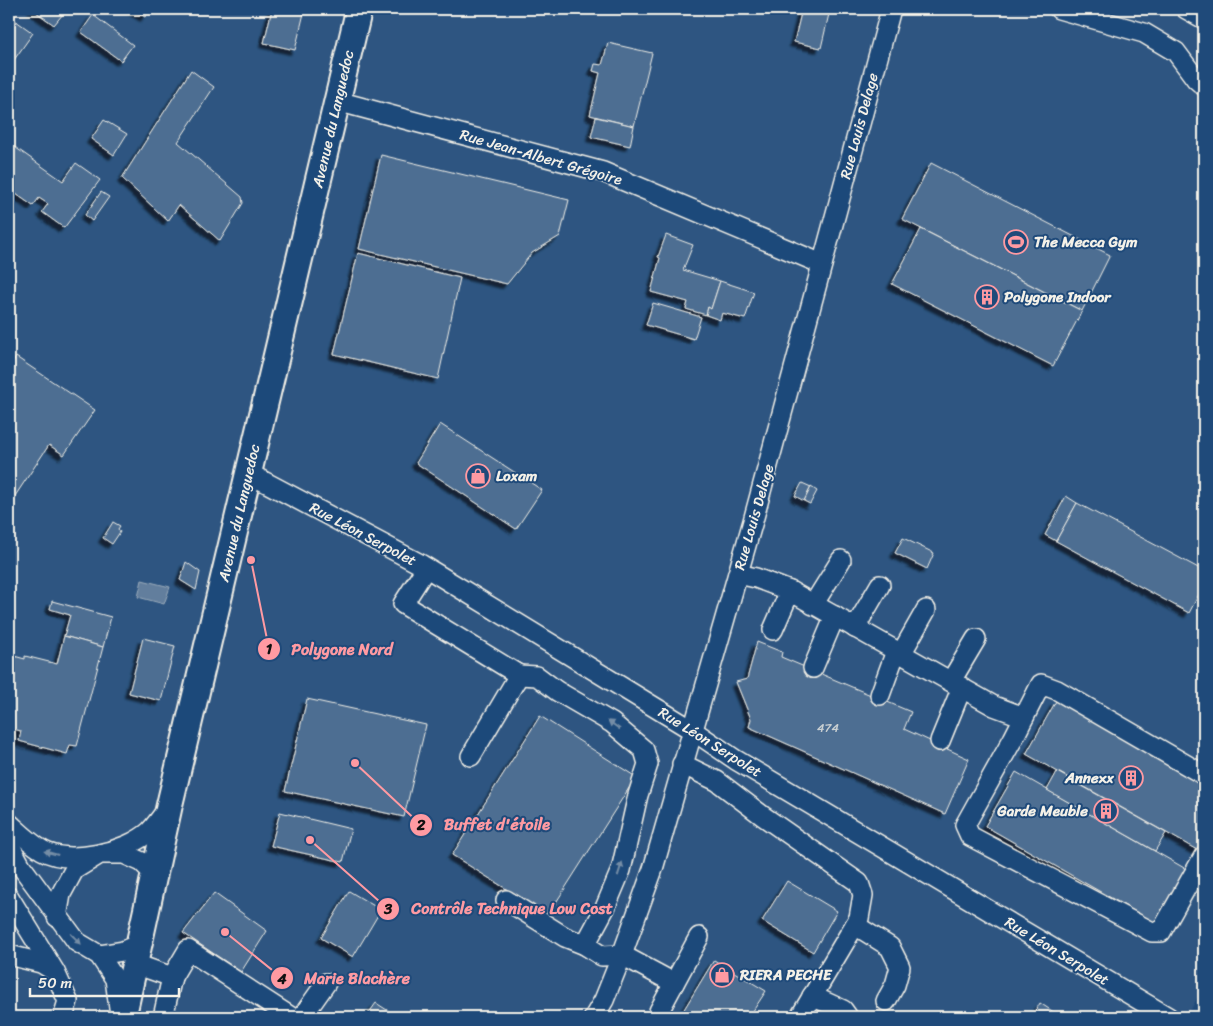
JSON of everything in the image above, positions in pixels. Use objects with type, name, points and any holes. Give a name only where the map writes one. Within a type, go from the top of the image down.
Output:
[{"type":"main road","name":"Avenue du Languedoc","points":[[121,1017],[137,954],[169,807],[359,9]]},
{"type":"street","name":"Rue Louis Delage","points":[[594,1017],[604,1000],[622,955],[653,869],[738,574],[891,9]]},
{"type":"street","points":[[1059,9],[1144,33],[1176,52],[1196,79],[1204,86]]},
{"type":"street","points":[[1186,9],[1204,19]]},
{"type":"street","name":"Rue Jean-Albert Grégoire","points":[[337,101],[603,172],[822,264]]},
{"type":"street","name":"Rue Léon Serpolet","points":[[248,473],[426,568],[692,730],[753,770],[1168,1017]]},
{"type":"street","points":[[813,605],[841,560]]},
{"type":"street","points":[[426,568],[403,604],[519,675],[537,676],[557,691],[612,724],[644,750],[648,764],[638,794],[621,870],[605,908],[585,945]]},
{"type":"street","points":[[738,574],[756,578],[790,591],[994,706],[1024,717]]},
{"type":"street","points":[[855,628],[880,585]]},
{"type":"street","points":[[772,630],[790,591]]},
{"type":"street","points":[[880,695],[899,652],[926,610]]},
{"type":"street","points":[[813,668],[835,616]]},
{"type":"street","points":[[940,741],[956,684],[976,639]]},
{"type":"street","points":[[471,756],[519,675]]},
{"type":"street","points":[[1204,775],[1057,690],[1041,684],[965,825],[970,836],[1152,932],[1161,932],[1204,856]]},
{"type":"street","points":[[682,764],[717,781],[763,816],[859,883],[863,895],[859,918],[800,1017]]},
{"type":"street","points":[[57,917],[61,894],[74,870],[100,854],[127,846],[149,831],[169,807]]},
{"type":"street","points":[[9,824],[42,850],[69,858],[100,854],[124,854],[142,862],[155,875]]},
{"type":"street","points":[[9,844],[21,866],[77,942],[99,954],[115,979],[121,1017]]},
{"type":"street","points":[[9,897],[55,972],[68,1001],[63,1017]]},
{"type":"street","points":[[506,900],[565,937],[585,945],[602,956],[622,955],[674,983]]},
{"type":"street","points":[[855,925],[890,947],[900,968],[895,985],[886,1001]]},
{"type":"street","points":[[659,1011],[699,937]]},
{"type":"street","points":[[163,1017],[172,977],[188,950],[291,1017]]},
{"type":"street","points":[[99,954],[123,951],[137,954],[172,977]]},
{"type":"street","points":[[9,956],[40,963],[55,972]]},
{"type":"street","points":[[302,1017],[326,983]]},
{"type":"street","points":[[812,996],[843,1010],[848,1017]]},
{"type":"shaded area","points":[[9,9],[1204,9],[1204,985],[1187,1017],[9,1017]]},
{"type":"shaded area","points":[[142,580],[170,587],[164,604],[138,597]]},
{"type":"building","points":[[32,9],[67,9],[54,25]]},
{"type":"building","points":[[132,9],[150,9],[145,17]]},
{"type":"building","points":[[272,9],[305,9],[295,50],[264,43]]},
{"type":"building","points":[[802,9],[827,9],[826,14],[829,14],[821,48],[794,42]]},
{"type":"building","points":[[93,15],[133,45],[121,61],[81,32]]},
{"type":"building","points":[[9,16],[33,33],[9,67]]},
{"type":"building","points":[[608,43],[652,53],[634,126],[590,115],[600,73],[593,71],[595,64],[602,65]]},
{"type":"building","points":[[191,70],[214,87],[178,142],[242,197],[243,203],[220,241],[179,205],[168,221],[122,178]]},
{"type":"building","points":[[596,117],[634,126],[630,146],[591,137]]},
{"type":"building","points":[[104,120],[127,134],[114,155],[91,139]]},
{"type":"building","points":[[9,143],[63,181],[76,163],[100,180],[64,228],[42,212],[48,204],[39,198],[33,206],[9,189]]},
{"type":"building","points":[[381,155],[569,200],[560,236],[532,253],[507,284],[359,249]]},
{"type":"building","name":"The Mecca Gym","points":[[931,163],[1110,255],[1082,311],[902,219]]},
{"type":"building","points":[[101,192],[109,197],[92,221],[85,215]]},
{"type":"building","name":"Polygone Indoor","points":[[921,229],[1082,311],[1053,366],[892,284]]},
{"type":"building","points":[[666,235],[693,245],[683,270],[720,281],[711,309],[708,307],[706,315],[686,309],[688,302],[651,292],[660,258],[658,257]]},
{"type":"building","points":[[358,253],[460,278],[438,379],[334,354]]},
{"type":"building","points":[[720,281],[754,292],[745,319],[722,313],[720,320],[706,315],[708,307],[711,309]]},
{"type":"building","points":[[653,303],[701,317],[694,339],[646,325]]},
{"type":"building","points":[[16,357],[95,410],[64,455],[49,445],[9,505],[9,368]]},
{"type":"building","name":"Loxam","points":[[440,424],[542,490],[516,529],[416,463]]},
{"type":"building","points":[[802,483],[811,487],[804,501],[795,496]]},
{"type":"building","points":[[811,487],[817,491],[810,504],[804,501]]},
{"type":"building","points":[[1066,496],[1077,503],[1056,541],[1045,535]]},
{"type":"building","points":[[1077,503],[1204,571],[1204,585],[1189,613],[1056,541]]},
{"type":"building","points":[[113,522],[120,526],[118,529],[120,532],[112,544],[103,538]]},
{"type":"building","points":[[903,538],[934,553],[927,569],[895,553]]},
{"type":"building","points":[[186,562],[200,572],[196,590],[180,580]]},
{"type":"building","points":[[52,601],[111,617],[103,647],[64,636],[70,615],[50,609]]},
{"type":"building","points":[[64,636],[103,647],[77,746],[70,745],[67,754],[19,741],[21,731],[9,728],[9,653],[25,659],[25,656],[57,664]]},
{"type":"building","points":[[143,638],[175,646],[161,701],[129,693]]},
{"type":"building","points":[[757,642],[782,652],[781,657],[911,712],[904,729],[969,759],[945,814],[749,727],[751,719],[736,682],[747,679]]},
{"type":"building","points":[[307,699],[426,725],[404,817],[285,791]]},
{"type":"building","name":"Annexx","points":[[1056,701],[1204,785],[1204,838],[1197,850],[1026,754]]},
{"type":"building","points":[[540,716],[636,777],[548,915],[452,855]]},
{"type":"building","points":[[1016,772],[1186,869],[1155,923],[985,826]]},
{"type":"building","name":"Garde Meuble","points":[[1057,772],[1166,833],[1155,851],[1047,790]]},
{"type":"building","points":[[280,812],[351,829],[343,862],[271,846]]},
{"type":"building","points":[[787,881],[837,911],[813,952],[762,921]]},
{"type":"building","points":[[349,891],[381,910],[353,957],[321,938]]},
{"type":"building","points":[[214,893],[267,931],[241,972],[183,933]]},
{"type":"building","name":"RIERA PECHE","points":[[714,960],[766,991],[749,1017],[694,1017],[683,1011]]},
{"type":"building","points":[[376,1003],[398,1017],[366,1017]]},
{"type":"building","points":[[1040,1003],[1061,1017],[1032,1017]]},
{"type":"place","name":"The Mecca Gym","points":[[1016,242]]},
{"type":"place","name":"Polygone Indoor","points":[[987,297]]},
{"type":"place","name":"Loxam","points":[[478,476]]},
{"type":"place","name":"Polygone Nord","points":[[251,560]]},
{"type":"place","name":"Buffet d'étoile","points":[[355,763]]},
{"type":"place","name":"Annexx","points":[[1131,778]]},
{"type":"place","name":"Garde Meuble","points":[[1106,811]]},
{"type":"place","name":"Contrôle Technique Low Cost","points":[[310,840]]},
{"type":"place","name":"Marie Blachère","points":[[225,932]]},
{"type":"place","name":"RIERA PECHE","points":[[722,975]]}]
